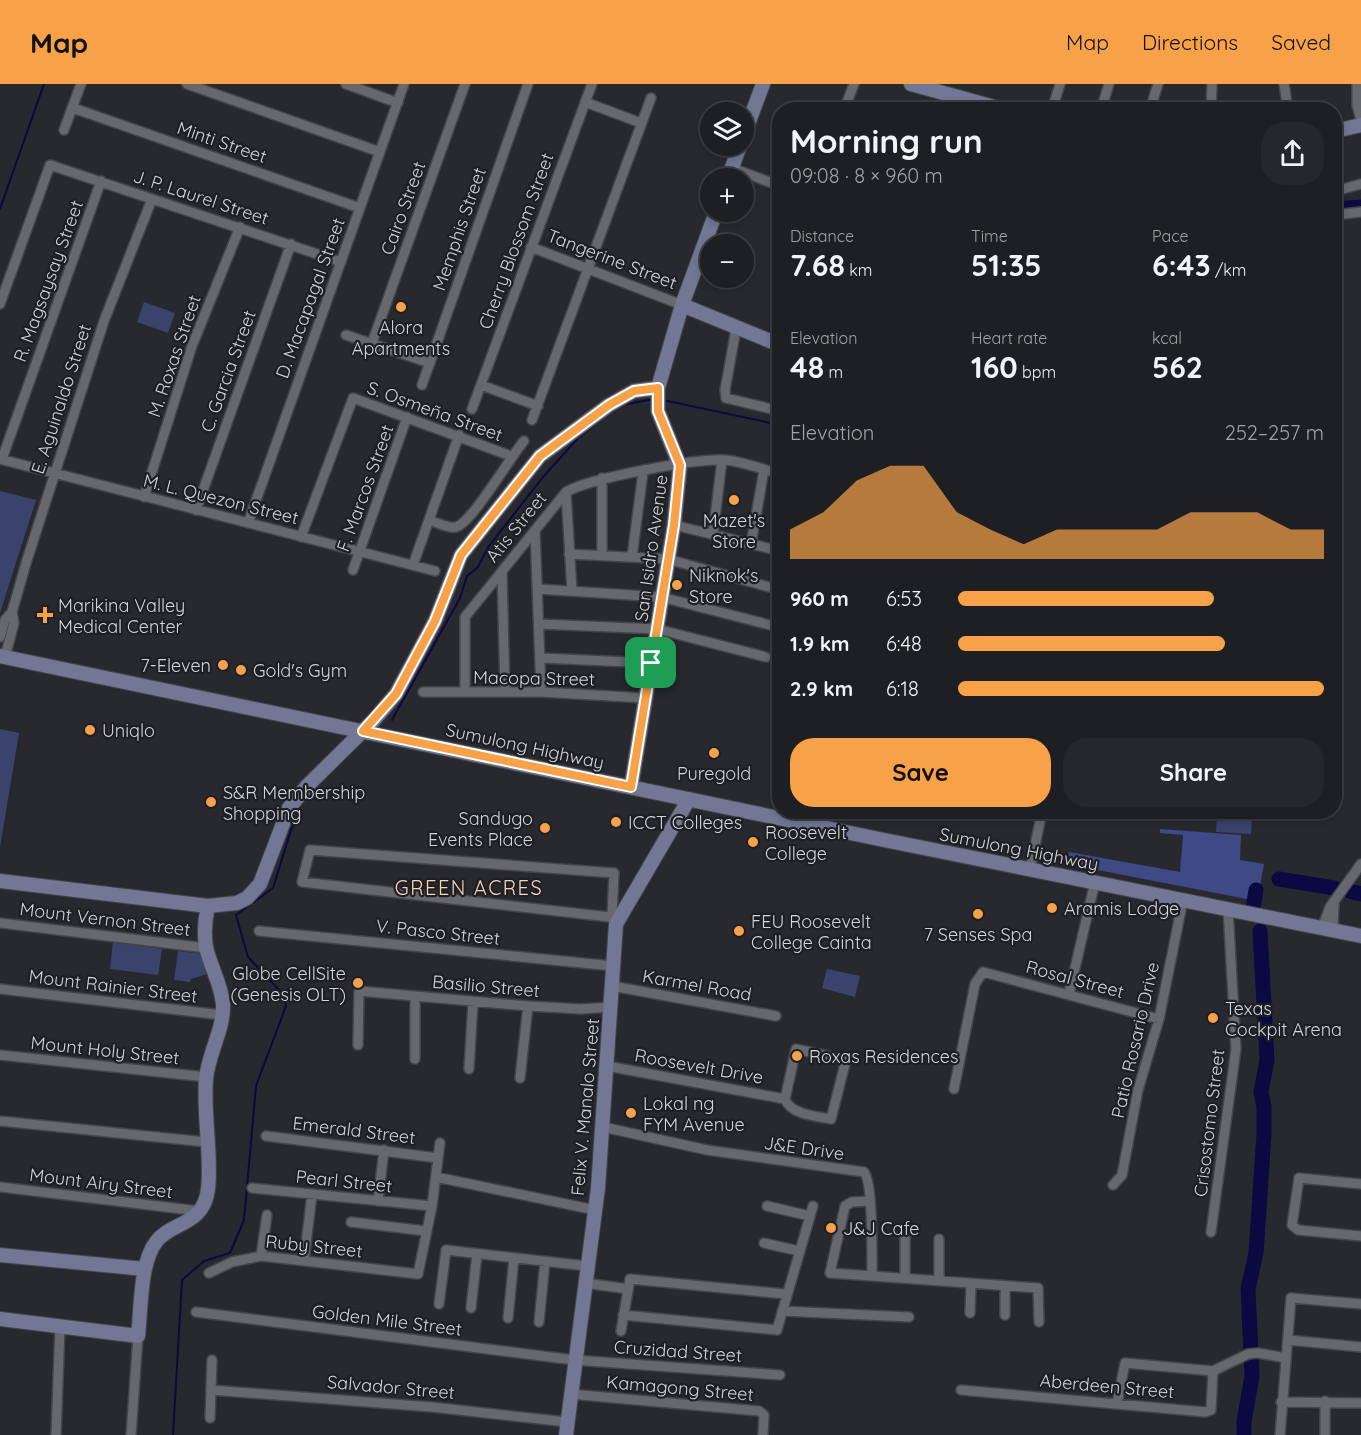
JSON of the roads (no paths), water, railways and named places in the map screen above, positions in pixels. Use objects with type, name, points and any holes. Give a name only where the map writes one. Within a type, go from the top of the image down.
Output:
[{"type":"street","points":[[64,130],[81,84]]},
{"type":"street","points":[[187,84],[380,152]]},
{"type":"street","points":[[346,84],[398,103]]},
{"type":"street","name":"D. Macapagal Street","points":[[248,523],[404,84]]},
{"type":"street","name":"Cairo Street","points":[[372,343],[465,84]]},
{"type":"street","name":"Memphis Street","points":[[422,385],[528,84]]},
{"type":"street","name":"Cherry Blossom Street","points":[[472,409],[592,84]]},
{"type":"street","points":[[754,108],[763,84]]},
{"type":"street","points":[[847,102],[854,84]]},
{"type":"street","points":[[912,84],[976,102]]},
{"type":"street","points":[[1054,102],[1060,84]]},
{"type":"street","points":[[1103,102],[1109,84]]},
{"type":"street","points":[[1152,102],[1158,84]]},
{"type":"street","points":[[1211,102],[1212,84]]},
{"type":"street","points":[[1284,84],[1287,102]]},
{"type":"street","points":[[1357,84],[1361,120]]},
{"type":"street","points":[[532,420],[651,98]]},
{"type":"street","points":[[585,102],[641,123]]},
{"type":"street","name":"Minti Street","points":[[72,108],[360,208]]},
{"type":"street","points":[[1342,129],[1361,125]]},
{"type":"street","name":"J. P. Laurel Street","points":[[0,304],[50,165],[341,262]]},
{"type":"street","points":[[754,179],[772,184]]},
{"type":"street","name":"R. Magsaysay Street","points":[[1,459],[101,181]]},
{"type":"street","points":[[1342,189],[1361,184]]},
{"type":"street","name":"E. Aguinaldo Street","points":[[0,637],[5,620],[12,612],[104,321],[152,199]]},
{"type":"street","points":[[1342,214],[1361,212]]},
{"type":"street","points":[[0,881],[208,906],[237,903],[247,898],[260,884],[289,808],[307,786],[366,732],[396,694],[435,621],[461,555],[540,456],[609,405],[634,391],[657,396],[682,305],[712,222]]},
{"type":"street","name":"M. Roxas Street","points":[[144,497],[192,346],[240,227]]},
{"type":"street","name":"C. Garcia Street","points":[[196,510],[291,244]]},
{"type":"street","name":"Tangerine Street","points":[[531,247],[772,342]]},
{"type":"street","points":[[736,329],[725,390],[726,398],[772,409]]},
{"type":"street","points":[[346,335],[430,363]]},
{"type":"street","points":[[481,385],[537,406]]},
{"type":"street","name":"San Isidro Avenue","points":[[631,787],[674,525],[680,465],[662,424],[657,396]]},
{"type":"street","name":"S. Osmeña Street","points":[[301,537],[353,398],[511,456]]},
{"type":"street","name":"F. Marcos Street","points":[[353,570],[407,417]]},
{"type":"street","points":[[413,565],[459,435]]},
{"type":"street","points":[[429,520],[453,528],[460,525],[474,512],[511,456],[524,441]]},
{"type":"street","name":"M. L. Quezon Street","points":[[1,459],[435,571]]},
{"type":"street","points":[[713,534],[722,460],[772,472]]},
{"type":"street","name":"Atis Street","points":[[465,692],[465,617],[566,492],[580,484],[602,478],[722,460]]},
{"type":"street","points":[[751,544],[764,470]]},
{"type":"street","points":[[632,557],[643,472]]},
{"type":"street","points":[[602,478],[602,555]]},
{"type":"street","points":[[566,492],[572,591]]},
{"type":"street","points":[[674,525],[772,549]]},
{"type":"street","points":[[535,530],[541,692]]},
{"type":"street","points":[[568,554],[667,559],[772,588]]},
{"type":"street","points":[[502,572],[505,692]]},
{"type":"street","points":[[538,589],[662,597],[772,625]]},
{"type":"street","name":"E. Aguinaldo Street","points":[[3,656],[14,624],[12,612]]},
{"type":"street","points":[[539,624],[657,629],[766,657]]},
{"type":"street","name":"Sumulong Highway","points":[[3,656],[772,816]]},
{"type":"street","points":[[541,658],[651,663]]},
{"type":"street","name":"Macopa Street","points":[[423,692],[541,692],[645,698]]},
{"type":"street","name":"Felix V. Manalo Street","points":[[567,1429],[574,1360],[595,1210],[603,1127],[615,917],[689,799]]},
{"type":"street","name":"Sumulong Highway","points":[[786,819],[1361,936]]},
{"type":"street","points":[[1030,869],[1041,819]]},
{"type":"street","points":[[310,850],[614,873],[615,917],[302,882],[310,850]]},
{"type":"street","points":[[1327,929],[1334,903],[1361,864]]},
{"type":"street","points":[[1069,994],[1095,882]]},
{"type":"street","name":"Patio Rosario Drive","points":[[1113,1185],[1122,1176],[1138,1090],[1159,1019],[1183,900]]},
{"type":"street","points":[[131,1435],[145,1269],[155,1242],[165,1233],[183,1226],[199,1211],[208,1189],[206,1077],[222,1015],[218,976],[206,948],[208,906]]},
{"type":"street","name":"Crisostomo Street","points":[[1211,1232],[1236,1049],[1228,909]]},
{"type":"street","name":"Mount Vernon Street","points":[[0,923],[206,948]]},
{"type":"street","name":"V. Pasco Street","points":[[259,931],[613,966]]},
{"type":"street","name":"Rosal Street","points":[[954,1089],[975,984],[983,972],[1159,1019]]},
{"type":"street","name":"Karmel Road","points":[[612,986],[776,1016]]},
{"type":"street","name":"Mount Rainier Street","points":[[0,989],[222,1015]]},
{"type":"street","name":"Basilio Street","points":[[358,1045],[359,991],[528,1006],[581,1009],[611,1007]]},
{"type":"street","points":[[415,996],[415,1059]]},
{"type":"street","points":[[469,1068],[473,1002]]},
{"type":"street","points":[[520,1078],[528,1006]]},
{"type":"street","name":"Roosevelt Drive","points":[[796,1049],[846,1060],[831,1119],[797,1111],[787,1105],[785,1099],[796,1049]]},
{"type":"street","name":"Mount Holy Street","points":[[0,1055],[206,1077]]},
{"type":"street","name":"Roosevelt Drive","points":[[607,1066],[785,1099]]},
{"type":"street","points":[[0,1120],[206,1142]]},
{"type":"street","name":"J&E Drive","points":[[603,1127],[707,1150],[864,1172],[867,1176],[870,1201],[872,1275]]},
{"type":"street","name":"Emerald Street","points":[[266,1136],[438,1158]]},
{"type":"street","points":[[351,1222],[426,1231],[432,1206],[440,1143]]},
{"type":"street","points":[[378,1201],[384,1150]]},
{"type":"street","points":[[436,1178],[595,1210]]},
{"type":"street","points":[[1361,1184],[1302,1178],[1298,1180],[1293,1228],[1361,1236]]},
{"type":"street","name":"Mount Airy Street","points":[[0,1187],[199,1211]]},
{"type":"street","name":"Pearl Street","points":[[252,1188],[432,1206]]},
{"type":"street","points":[[304,1260],[312,1194]]},
{"type":"street","points":[[870,1201],[852,1202],[845,1206],[829,1271],[832,1274],[1038,1288],[1039,1322]]},
{"type":"street","points":[[767,1206],[810,1216]]},
{"type":"street","points":[[623,1315],[777,1330],[785,1294],[813,1206]]},
{"type":"street","points":[[261,1256],[267,1215]]},
{"type":"street","name":"Ruby Street","points":[[209,1273],[232,1262],[261,1256],[418,1274],[426,1231]]},
{"type":"street","points":[[905,1238],[905,1278]]},
{"type":"street","points":[[939,1239],[939,1281]]},
{"type":"street","points":[[764,1243],[799,1251]]},
{"type":"street","points":[[439,1304],[444,1254],[449,1250],[587,1266]]},
{"type":"street","points":[[471,1308],[477,1254]]},
{"type":"street","points":[[0,1255],[145,1269]]},
{"type":"street","points":[[508,1318],[514,1258]]},
{"type":"street","points":[[539,1322],[545,1262]]},
{"type":"street","points":[[621,1331],[630,1279],[785,1294]]},
{"type":"street","points":[[585,1283],[628,1289]]},
{"type":"street","points":[[970,1313],[971,1284]]},
{"type":"street","points":[[1005,1287],[1005,1315]]},
{"type":"street","points":[[1280,1435],[1290,1301],[1294,1297],[1361,1304]]},
{"type":"street","points":[[782,1311],[909,1317]]},
{"type":"street","name":"Golden Mile Street","points":[[196,1312],[574,1360]]},
{"type":"street","points":[[0,1319],[138,1336]]},
{"type":"street","points":[[56,1435],[60,1326]]},
{"type":"street","points":[[1288,1340],[1361,1347]]},
{"type":"street","points":[[1117,1404],[1125,1363],[1213,1371],[1248,1354],[1258,1353],[1286,1358]]},
{"type":"street","points":[[210,1418],[213,1360]]},
{"type":"street","name":"Cruzidad Street","points":[[574,1360],[780,1375]]},
{"type":"street","name":"Aberdeen Street","points":[[961,1390],[1208,1412],[1211,1410],[1213,1371]]},
{"type":"street","name":"Salvador Street","points":[[211,1390],[432,1407],[567,1429]]},
{"type":"street","name":"Kamagong Street","points":[[570,1394],[759,1411],[764,1415],[763,1435]]},
{"type":"street","points":[[1281,1401],[1361,1403]]},
{"type":"street","points":[[1325,1401],[1325,1435]]},
{"type":"waterway","points":[[0,209],[44,84]]},
{"type":"waterway","points":[[1342,208],[1361,207]]},
{"type":"waterway","points":[[622,405],[654,399]]},
{"type":"waterway","points":[[663,400],[772,423]]},
{"type":"waterway","points":[[392,720],[460,598],[467,576],[478,567],[489,546],[543,477],[578,438],[607,415]]},
{"type":"waterway","points":[[173,1435],[182,1280],[204,1261],[230,1253],[244,1220],[256,1086],[286,1006],[282,993],[248,957],[236,915],[273,888],[291,830],[300,812]]},
{"type":"waterway","points":[[1279,879],[1334,888]]},
{"type":"waterway","points":[[1254,903],[1256,890]]},
{"type":"waterway","points":[[1349,891],[1361,894]]},
{"type":"waterway","points":[[1244,1435],[1252,1376],[1248,1289],[1256,1253],[1264,1134],[1264,1107],[1261,1092],[1267,1060],[1260,931]]},
{"type":"place","name":"Alora Apartments","points":[[401,307]]},
{"type":"place","name":"Mazet's Store","points":[[734,500]]},
{"type":"place","name":"Niknok's Store","points":[[677,585]]},
{"type":"place","name":"Marikina Valley Medical Center","points":[[45,615]]},
{"type":"place","name":"7-Eleven","points":[[223,665]]},
{"type":"place","name":"Gold's Gym","points":[[241,670]]},
{"type":"place","name":"Uniqlo","points":[[90,730]]},
{"type":"place","name":"Puregold","points":[[714,753]]},
{"type":"place","name":"S&R Membership Shopping","points":[[211,802]]},
{"type":"place","name":"ICCT Colleges","points":[[616,822]]},
{"type":"place","name":"Sandugo Events Place","points":[[545,828]]},
{"type":"place","name":"Roosevelt College","points":[[753,842]]},
{"type":"place","name":"Aramis Lodge","points":[[1052,908]]},
{"type":"place","name":"7 Senses Spa","points":[[978,914]]},
{"type":"place","name":"FEU Roosevelt College Cainta","points":[[739,931]]},
{"type":"place","name":"Globe CellSite (Genesis OLT)","points":[[358,983]]},
{"type":"place","name":"Texas Cockpit Arena","points":[[1213,1018]]},
{"type":"place","name":"Roxas Residences","points":[[797,1056]]},
{"type":"place","name":"Lokal ng FYM Avenue","points":[[631,1113]]},
{"type":"place","name":"J&J Cafe","points":[[831,1228]]},
{"type":"district","name":"GREEN ACRES","points":[[469,887]]}]
